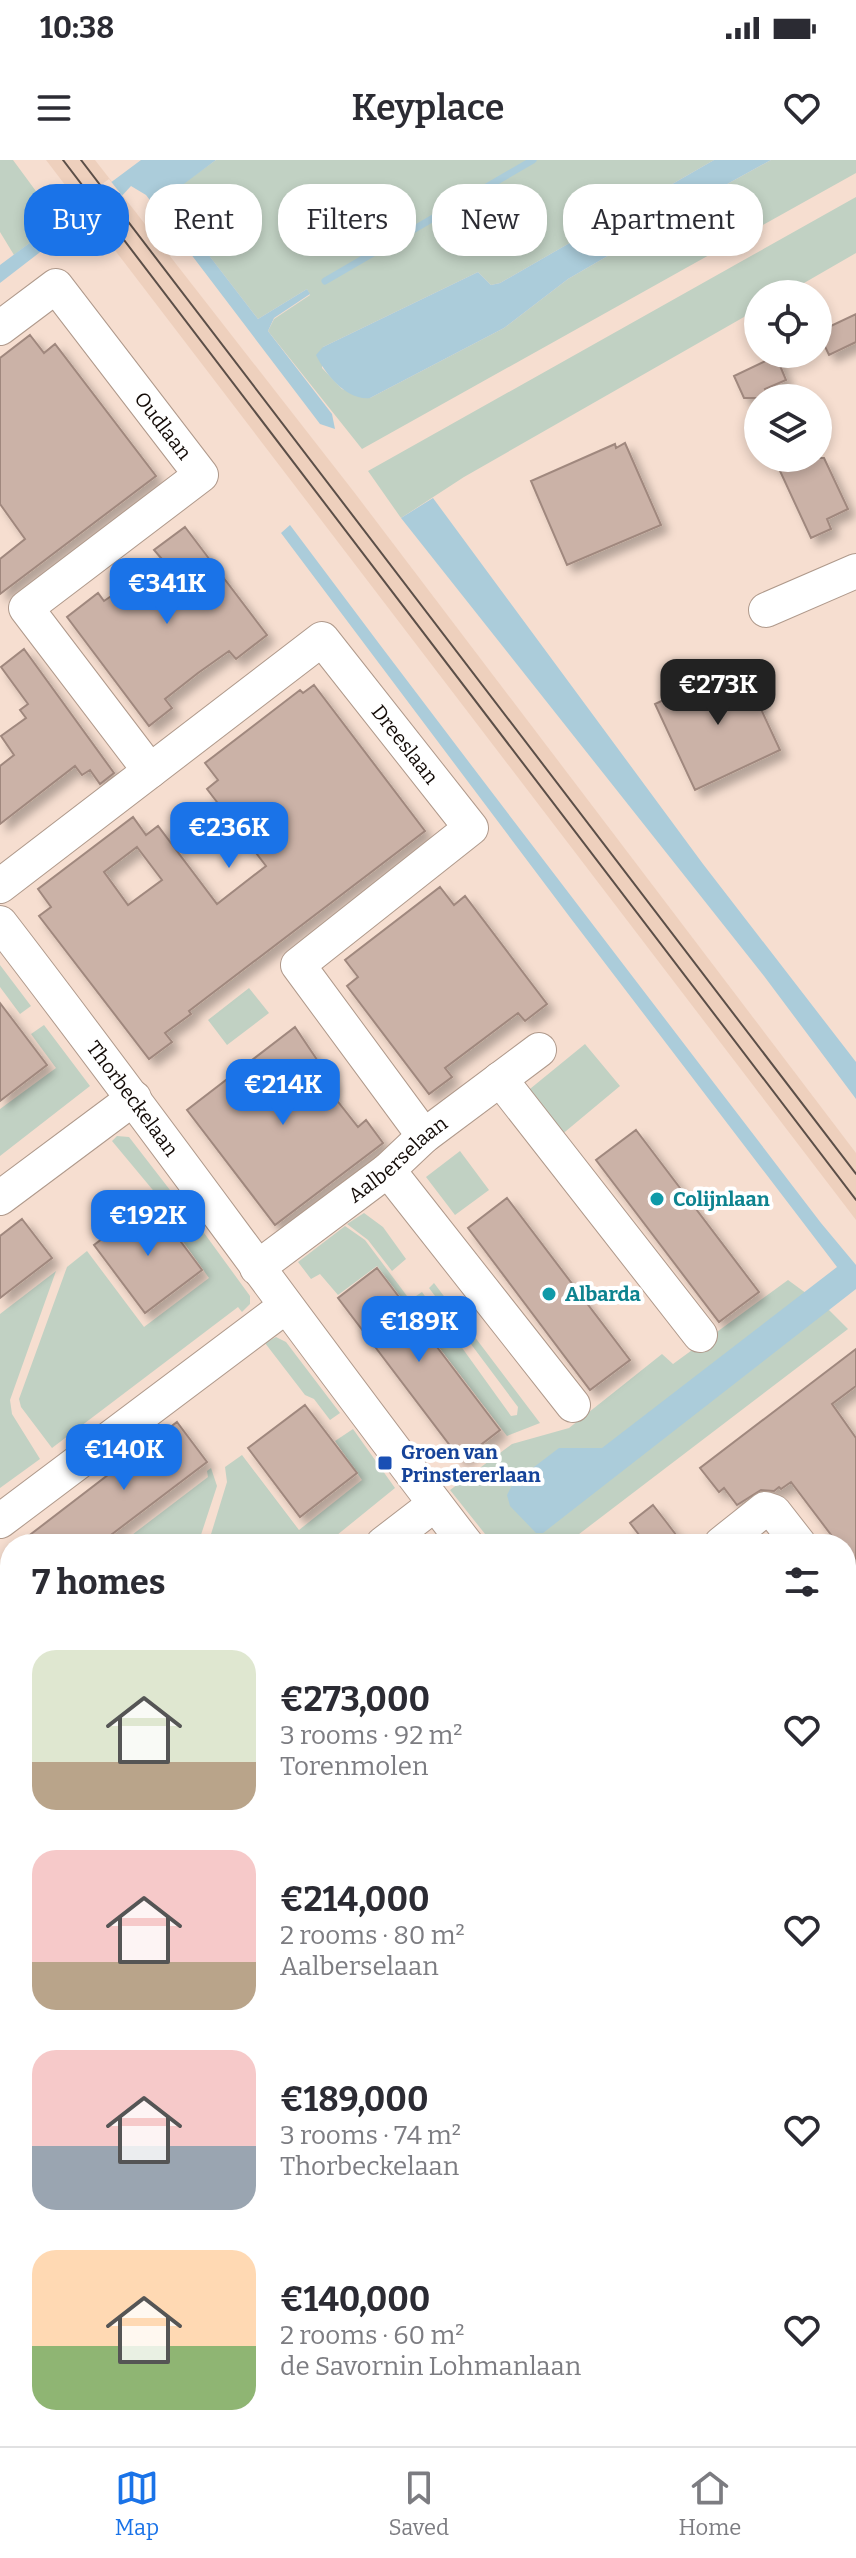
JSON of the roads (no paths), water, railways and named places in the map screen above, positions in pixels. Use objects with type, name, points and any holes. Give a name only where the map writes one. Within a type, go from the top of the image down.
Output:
[{"type":"street","name":"Oudlaan","points":[[0,328],[56,286],[201,475],[26,608],[150,771]]},
{"type":"street","points":[[766,610],[856,571]]},
{"type":"street","name":"Dreeslaan","points":[[0,886],[322,639],[471,828],[298,965],[424,1136]]},
{"type":"street","name":"Thorbeckelaan","points":[[0,923],[458,1534]]},
{"type":"street","name":"Aalberselaan","points":[[257,1268],[388,1170],[424,1136],[539,1050]]},
{"type":"street","points":[[500,1079],[700,1335]]},
{"type":"street","points":[[0,1198],[134,1098]]},
{"type":"street","points":[[388,1170],[573,1405]]},
{"type":"street","points":[[0,1521],[286,1306]]},
{"type":"street","points":[[396,1534],[435,1504]]},
{"type":"street","points":[[734,1534],[765,1509],[774,1512],[791,1534]]},
{"type":"water","points":[[141,160],[216,160],[184,184],[145,184],[145,194],[131,186],[129,188],[129,184],[109,184]]},
{"type":"water","points":[[714,160],[771,160],[727,184],[672,184]]},
{"type":"water","points":[[24,247],[24,256],[35,256],[0,283],[0,265]]},
{"type":"water","points":[[563,247],[563,256],[608,256],[568,279],[504,328],[370,398],[361,398],[345,391],[331,378],[316,355],[323,347],[478,272],[491,285],[500,283]]},
{"type":"water","points":[[192,256],[210,256],[258,319],[307,289],[310,294],[274,318],[268,331],[332,414],[335,429],[320,424]]},
{"type":"water","points":[[433,498],[703,864],[856,1062],[856,1099],[764,976],[401,518]]},
{"type":"water","points":[[290,525],[488,788],[856,1265],[856,1289],[543,1533],[536,1533],[510,1506],[507,1495],[513,1483],[559,1448],[602,1448],[837,1267],[281,533]]},
{"type":"waterway","points":[[325,281],[533,160]]},
{"type":"tram line","points":[[63,160],[856,1200]]},
{"type":"tram line","points":[[81,160],[856,1174]]},
{"type":"place","name":"Colijnlaan","points":[[657,1199]]},
{"type":"place","name":"Albarda","points":[[549,1294]]},
{"type":"place","name":"Groen van Prinstererlaan","points":[[385,1463]]}]
